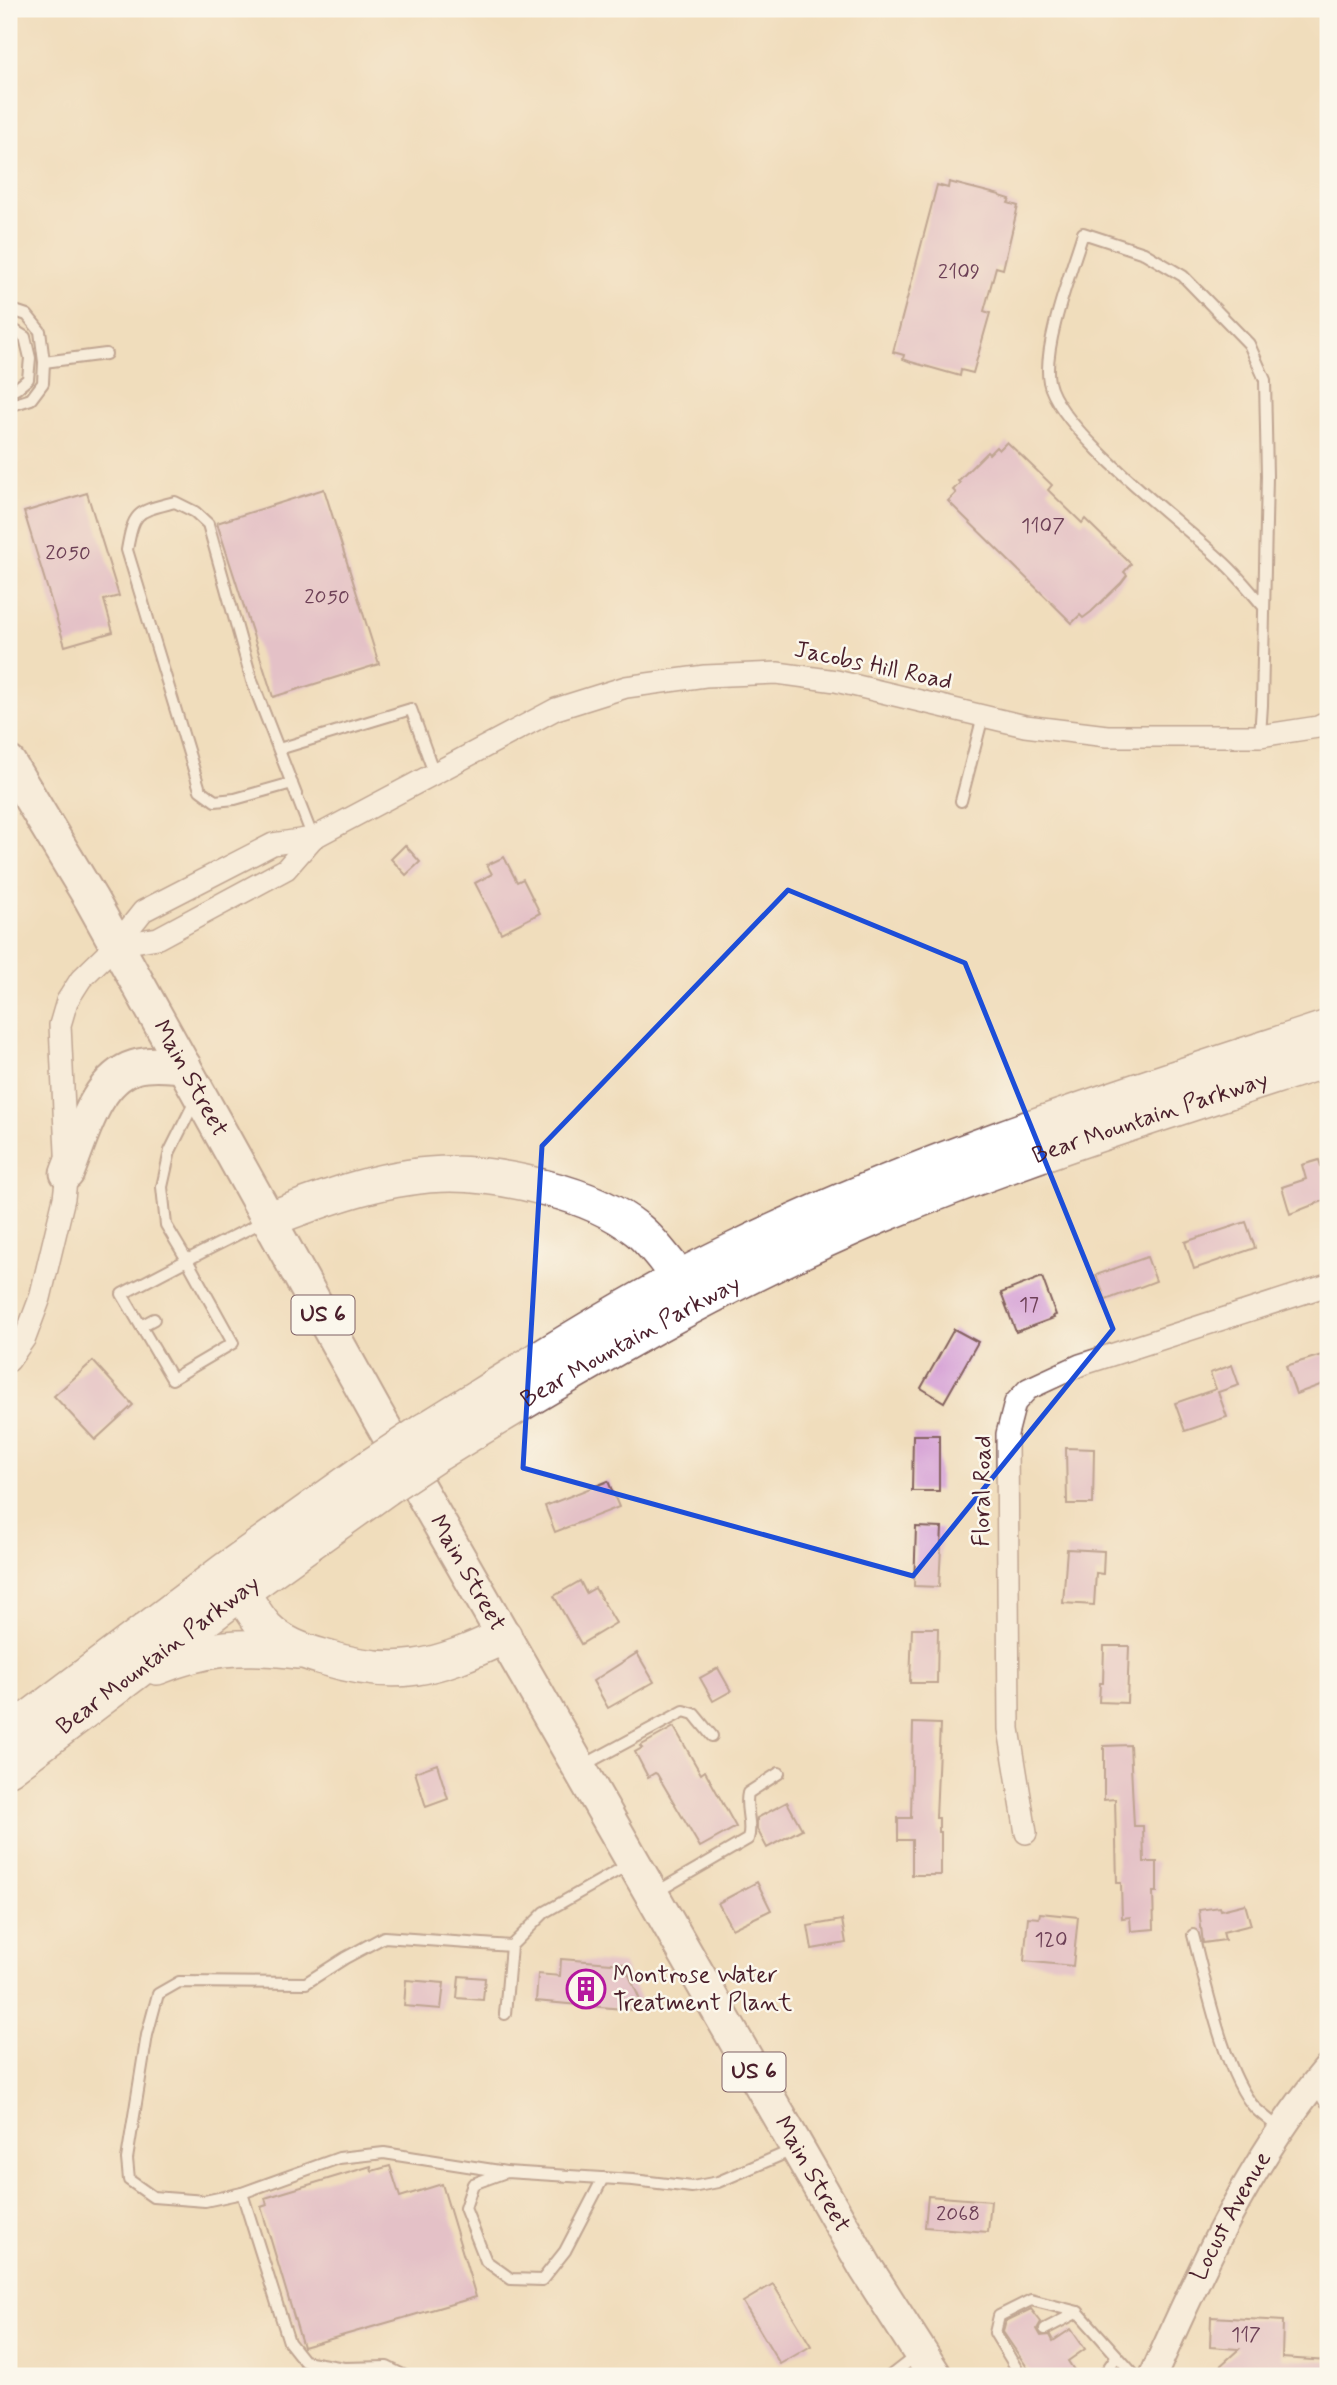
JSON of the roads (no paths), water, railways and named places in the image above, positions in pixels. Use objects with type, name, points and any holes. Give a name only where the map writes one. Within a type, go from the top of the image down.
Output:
[{"type":"highway","name":"Bear Mountain Parkway","points":[[9,1734],[216,1577],[380,1477],[583,1332],[680,1278],[850,1197],[971,1148],[1328,1028]]},
{"type":"highway","name":"Bear Mountain Parkway","points":[[430,1443],[598,1357],[694,1304],[878,1217],[973,1178],[1069,1144],[1328,1059]]},
{"type":"highway","points":[[270,1219],[338,1194],[399,1180],[451,1174],[499,1179],[561,1192],[620,1217],[648,1239],[680,1278]]},
{"type":"highway","name":"Bear Mountain Parkway","points":[[9,1768],[242,1592],[380,1477]]},
{"type":"highway","points":[[242,1592],[264,1626],[288,1645],[304,1652]]},
{"type":"highway","points":[[118,1684],[175,1660],[220,1648],[263,1647],[304,1652],[358,1666],[402,1670],[445,1661],[504,1636]]},
{"type":"main road","name":"Main Street","points":[[9,763],[91,899],[376,1413],[866,2268],[927,2365]]},
{"type":"main road","points":[[67,1173],[101,1092],[110,1081],[122,1072],[155,1064],[191,1080]]},
{"type":"street","name":"Jacobs Hill Road","points":[[116,945],[143,911],[273,844],[313,838],[556,709],[626,687],[705,676],[778,673],[836,681],[1025,726],[1107,736],[1260,736],[1318,727],[1328,722]]},
{"type":"street","name":"Jacobs Hill Road","points":[[116,945],[158,938],[286,869],[313,838]]},
{"type":"street","points":[[9,1361],[25,1338],[40,1298],[64,1198],[67,1173],[60,1025],[66,1001],[81,979],[116,945]]},
{"type":"street","name":"Floral Road","points":[[1026,1833],[1009,1729],[1007,1434],[1015,1403],[1028,1389],[1080,1364],[1328,1285]]},
{"type":"street","name":"Locust Avenue","points":[[1153,2376],[1183,2308],[1248,2179],[1282,2130],[1326,2080]]},
{"type":"lane","points":[[1260,736],[1264,607],[1267,476],[1265,380],[1249,344],[1183,276],[1144,253],[1083,233],[1049,347],[1049,381],[1058,404],[1087,440],[1223,562],[1264,607]]},
{"type":"lane","points":[[9,309],[27,315],[40,331],[44,362],[43,383],[37,391],[30,399],[9,406]]},
{"type":"lane","points":[[9,327],[25,337],[30,358],[28,379],[16,389],[9,390]]},
{"type":"lane","points":[[44,362],[106,354]]},
{"type":"lane","points":[[292,783],[235,799],[215,801],[200,790],[127,550],[132,522],[146,510],[175,502],[195,512],[208,524],[252,681],[279,749],[292,783],[313,838]]},
{"type":"lane","points":[[279,749],[411,709],[433,773]]},
{"type":"lane","points":[[961,801],[984,716]]},
{"type":"lane","points":[[191,1080],[162,1187],[166,1225],[187,1260],[200,1293],[233,1343],[172,1378],[122,1294],[187,1260],[270,1219]]},
{"type":"lane","points":[[141,1326],[154,1319]]},
{"type":"lane","points":[[157,1352],[168,1345]]},
{"type":"lane","points":[[579,1767],[684,1711],[694,1714],[712,1735]]},
{"type":"lane","points":[[653,1895],[748,1839],[748,1793],[779,1773]]},
{"type":"lane","points":[[505,2014],[511,1946],[545,1912],[634,1862]]},
{"type":"lane","points":[[1193,1935],[1213,2011],[1238,2083],[1255,2107],[1282,2130]]},
{"type":"lane","points":[[511,1946],[384,1937],[306,1983],[179,1982],[158,1994],[147,2035],[127,2159],[129,2180],[153,2197],[205,2201],[242,2193],[338,2158],[384,2153],[506,2172],[692,2187],[718,2182],[797,2147]]},
{"type":"lane","points":[[506,2172],[473,2184],[465,2208],[486,2261],[511,2279],[542,2280],[565,2250],[603,2178]]},
{"type":"lane","points":[[242,2193],[289,2342],[304,2361],[344,2368],[387,2367],[405,2376]]},
{"type":"lane","points":[[1005,2376],[1019,2373],[1011,2351],[995,2333],[999,2316],[1031,2300],[1078,2312],[1135,2376]]},
{"type":"lane","points":[[1045,2329],[1078,2312]]},
{"type":"lane","points":[[1100,2376],[1116,2357]]},
{"type":"lane","points":[[890,2376],[927,2365]]},
{"type":"place","name":"Montrose Water Treatment Plant","points":[[586,1989]]}]
